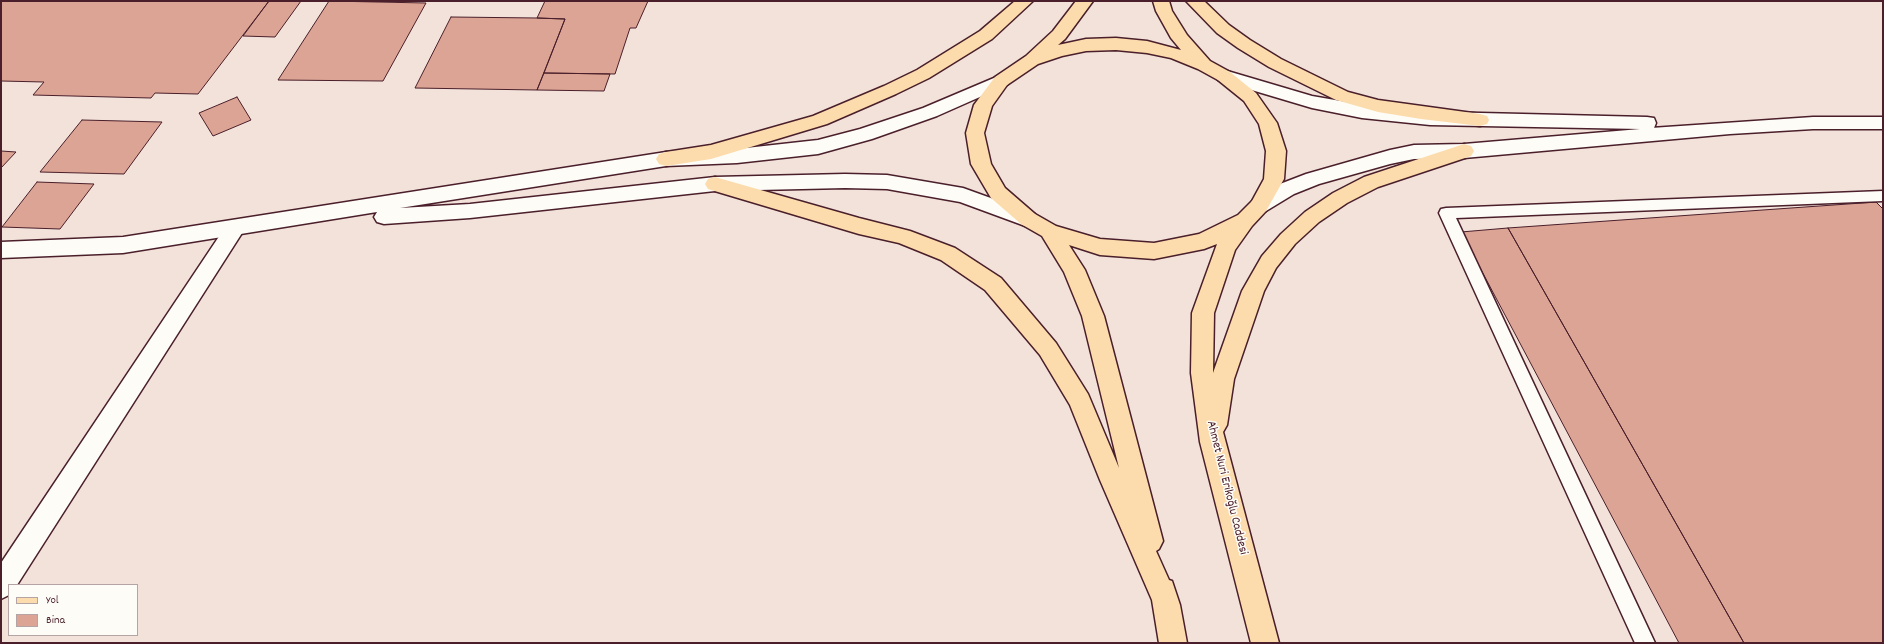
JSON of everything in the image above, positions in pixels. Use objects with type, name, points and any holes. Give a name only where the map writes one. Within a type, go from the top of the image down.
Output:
[{"type":"main road","points":[[666,159],[711,152],[774,134],[820,120],[883,93],[922,74],[986,34],[1025,1]]},
{"type":"main road","points":[[1085,1],[1059,35],[1032,60],[1001,81],[983,105],[975,134],[981,164],[998,193],[1028,219],[1049,231],[1100,247],[1154,251],[1204,242],[1252,213]]},
{"type":"main road","points":[[1160,1],[1164,11],[1180,38],[1204,65]]},
{"type":"main road","points":[[1194,1],[1223,29],[1244,44],[1275,63],[1342,96],[1378,106],[1421,114],[1480,120]]},
{"type":"main road","points":[[1032,60],[1058,50],[1086,45],[1116,44],[1147,47],[1176,54],[1204,65]]},
{"type":"main road","name":"Ahmet Nuri Erikoğlu Caddesi","points":[[1204,65],[1224,76],[1250,98],[1268,123],[1276,151],[1274,179],[1252,213],[1226,248],[1203,313],[1202,373],[1212,442],[1265,643]]},
{"type":"main road","points":[[1212,442],[1223,379],[1253,291],[1266,268],[1288,239],[1312,217],[1340,198],[1371,182],[1464,151]]},
{"type":"main road","points":[[715,184],[859,226],[903,236],[948,254],[993,284],[1048,349],[1080,401],[1112,480],[1167,605]]},
{"type":"main road","points":[[1049,231],[1074,270],[1093,316],[1167,605],[1172,643]]},
{"type":"street","points":[[1224,76],[1274,92],[1362,112],[1430,119],[1641,123],[1730,128]]},
{"type":"street","points":[[1,250],[123,245],[666,159],[744,156],[818,147],[865,134],[930,112],[1001,81]]},
{"type":"street","points":[[1252,213],[1287,189],[1313,179],[1368,162],[1414,152],[1464,151],[1730,128],[1813,123],[1883,123]]},
{"type":"street","points":[[235,228],[470,211],[715,184],[845,181],[887,182],[963,195],[1028,219]]},
{"type":"street","points":[[1,586],[235,228]]},
{"type":"lane","points":[[1644,643],[1446,213],[1883,196]]},
{"type":"shaded area","points":[[1,1],[1883,1],[1883,643],[1,643]]},
{"type":"building","points":[[1,1],[269,1],[198,94],[155,93],[151,98],[33,95],[44,82],[1,81]]},
{"type":"building","points":[[269,1],[301,1],[275,37],[243,36]]},
{"type":"building","points":[[329,1],[426,3],[383,81],[278,80]]},
{"type":"building","points":[[545,1],[648,1],[636,28],[630,28],[615,74],[544,73],[565,19],[537,18]]},
{"type":"building","points":[[451,17],[565,19],[537,90],[415,88]]},
{"type":"building","points":[[544,73],[610,74],[604,91],[537,90]]},
{"type":"building","points":[[237,97],[251,120],[213,136],[199,113]]},
{"type":"building","points":[[82,120],[162,122],[124,174],[40,172]]},
{"type":"building","points":[[1,151],[16,152],[1,168]]},
{"type":"building","points":[[37,182],[94,184],[60,229],[2,227]]},
{"type":"building","points":[[1876,202],[1883,209],[1883,643],[1744,643],[1508,228]]},
{"type":"building","points":[[1508,228],[1744,643],[1679,643],[1461,232]]}]
